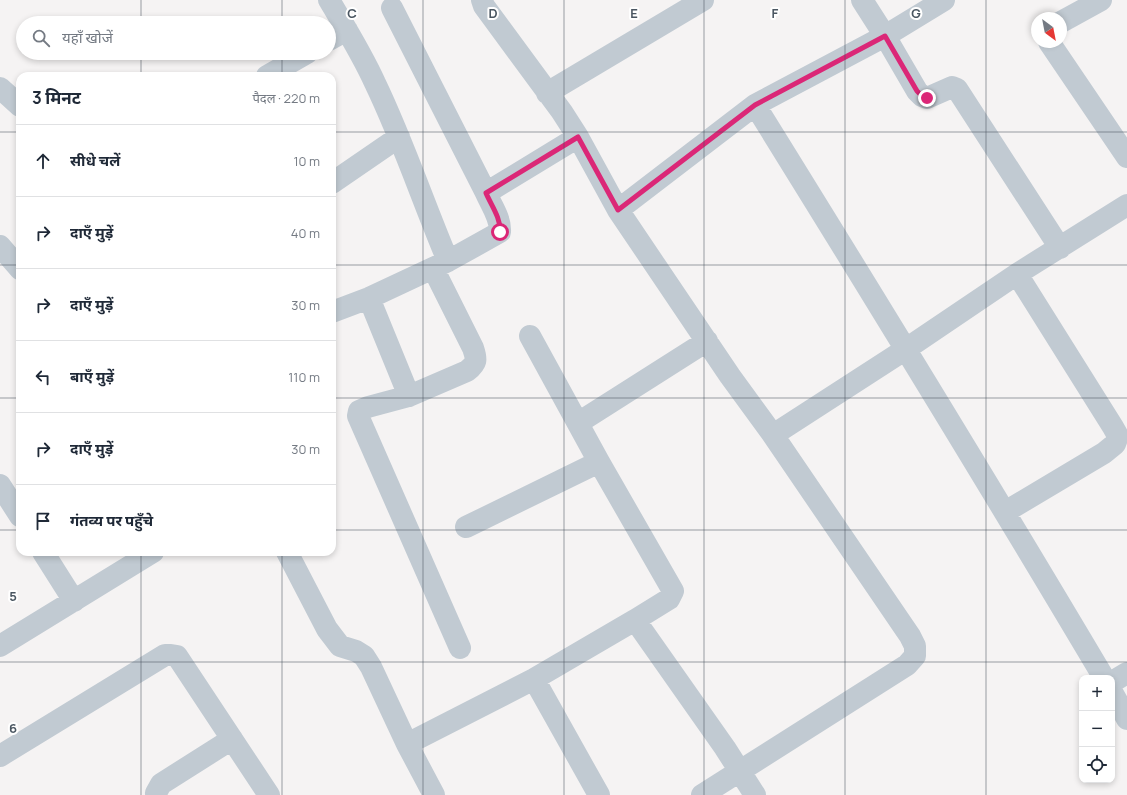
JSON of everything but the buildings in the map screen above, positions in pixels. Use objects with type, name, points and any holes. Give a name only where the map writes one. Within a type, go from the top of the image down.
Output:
[{"type":"street","points":[[329,0],[333,16]]},
{"type":"street","points":[[482,0],[484,6],[562,112],[578,137],[618,210],[910,636],[915,646],[915,656],[907,666],[702,795]]},
{"type":"street","points":[[547,92],[703,0]]},
{"type":"street","points":[[862,0],[917,91],[922,96],[927,98],[952,87],[957,89],[1060,248]]},
{"type":"street","points":[[618,210],[755,105],[885,36],[944,0]]},
{"type":"street","points":[[1067,19],[1101,0]]},
{"type":"street","points":[[336,310],[369,298],[440,264],[500,232],[501,226],[499,220],[486,193],[392,8]]},
{"type":"street","points":[[338,35],[375,82],[399,137],[427,211],[440,264],[476,357],[474,365],[467,371],[409,396],[368,407],[359,411],[358,416],[460,648]]},
{"type":"street","points":[[1053,48],[1127,156]]},
{"type":"street","points":[[274,72],[295,60]]},
{"type":"street","points":[[0,88],[16,102]]},
{"type":"street","points":[[755,105],[1006,512],[1102,675]]},
{"type":"street","points":[[336,180],[399,137]]},
{"type":"street","points":[[486,193],[578,137]]},
{"type":"street","points":[[773,435],[906,349],[1017,274],[1127,205]]},
{"type":"street","points":[[0,246],[16,264]]},
{"type":"street","points":[[1006,512],[1104,453],[1115,444],[1118,436],[1114,427],[1017,274]]},
{"type":"street","points":[[369,298],[409,396]]},
{"type":"street","points":[[407,744],[534,679],[670,599],[673,591],[599,462],[530,336]]},
{"type":"street","points":[[578,423],[707,341]]},
{"type":"street","points":[[466,527],[599,462]]},
{"type":"street","points":[[0,485],[16,510]]},
{"type":"street","points":[[46,556],[74,601]]},
{"type":"street","points":[[0,646],[145,556]]},
{"type":"street","points":[[288,556],[327,630],[334,640],[340,646],[356,651],[364,656],[371,667],[407,744],[434,795]]},
{"type":"street","points":[[635,620],[740,771],[755,795]]},
{"type":"street","points":[[0,756],[165,656],[171,655],[177,656],[269,795]]},
{"type":"street","points":[[1115,680],[1127,673]]},
{"type":"street","points":[[534,679],[599,795]]},
{"type":"street","points":[[1115,697],[1127,719]]},
{"type":"street","points":[[157,795],[156,792],[160,784],[232,739]]},
{"type":"route","points":[[500,232],[501,226],[499,220],[486,193],[578,137],[618,210],[755,105],[885,36],[917,91],[922,96],[927,98]]}]
